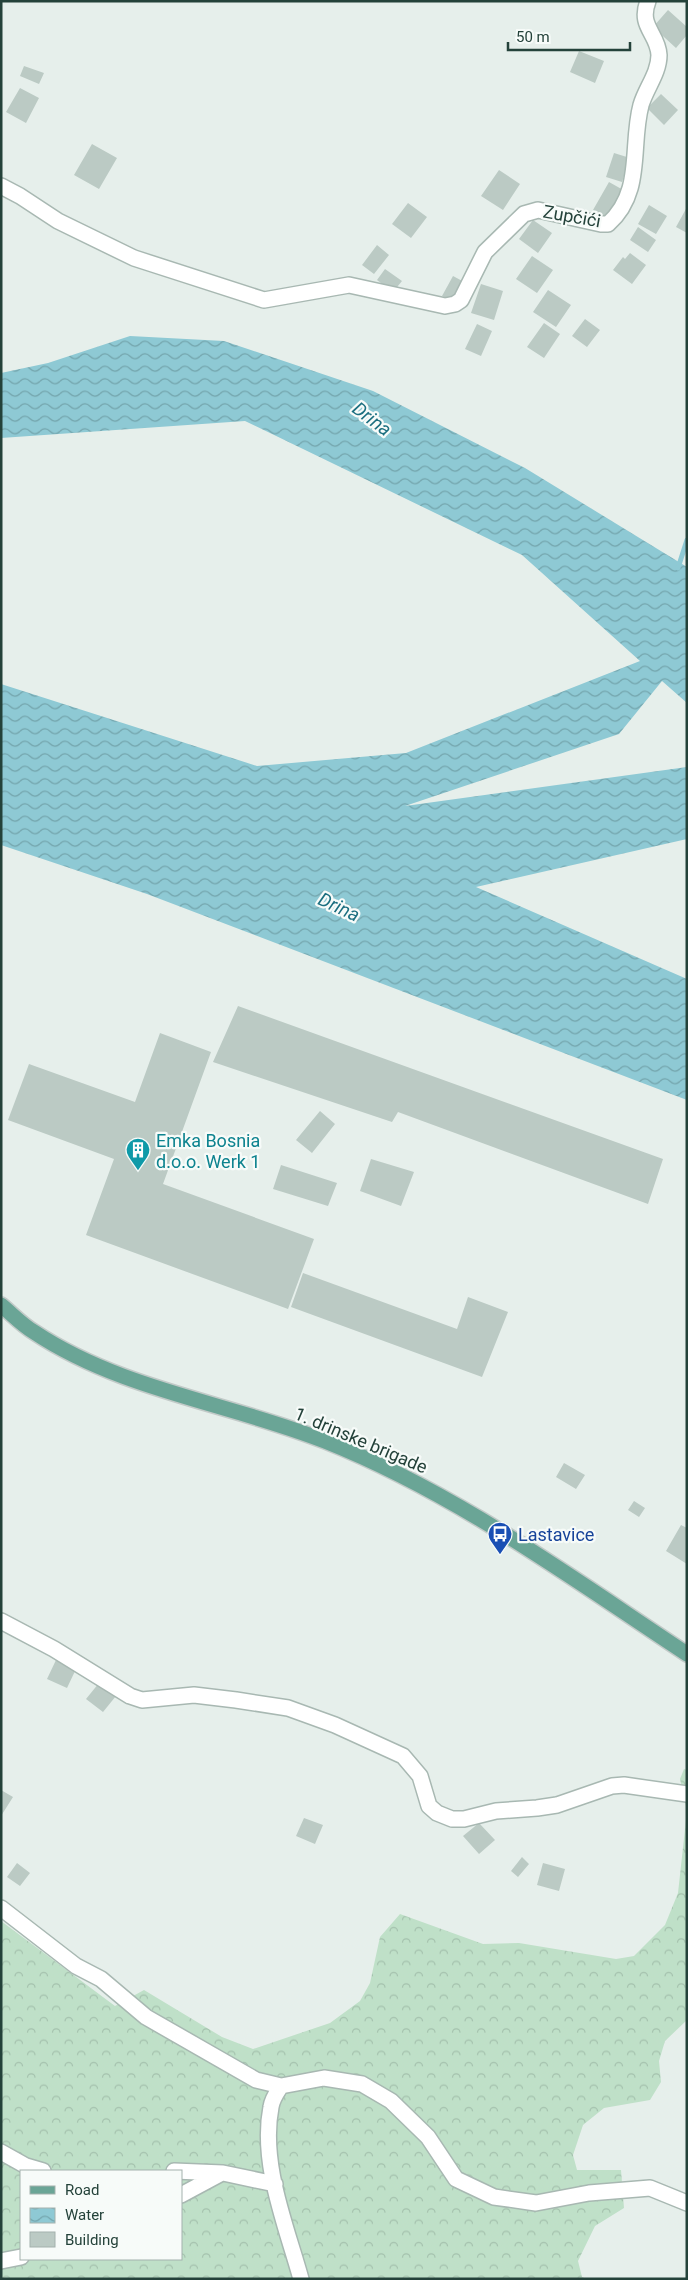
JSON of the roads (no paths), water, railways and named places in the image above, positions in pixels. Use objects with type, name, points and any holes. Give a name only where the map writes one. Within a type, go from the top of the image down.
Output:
[{"type":"main road","name":"1. drinske brigade","points":[[1,1304],[32,1331],[62,1350],[98,1367],[134,1381],[224,1407],[324,1441],[434,1492],[504,1533],[687,1654]]},
{"type":"street","name":"Zupčići","points":[[1,186],[58,221],[134,258],[264,300],[349,285],[445,306],[455,304],[461,300],[468,289],[485,252],[524,214],[538,210],[608,224],[627,198],[633,183],[639,113],[657,68],[659,56],[658,47],[646,26],[644,15],[648,1]]},
{"type":"street","points":[[1,1621],[54,1649],[130,1696],[142,1700],[194,1695],[288,1708],[369,1739],[403,1756],[420,1776],[429,1806],[437,1813],[452,1819],[464,1819],[496,1811],[537,1808],[557,1804],[612,1786],[624,1785],[687,1794]]},
{"type":"street","points":[[1,1908],[76,1966],[102,1979],[146,2017],[256,2080],[281,2086],[324,2078],[362,2084],[391,2101],[428,2137],[456,2179],[494,2197],[536,2203],[590,2193],[650,2188],[687,2203]]},
{"type":"street","points":[[281,2086],[271,2104],[268,2134],[275,2184],[301,2279]]},
{"type":"street","points":[[1,2152],[26,2166],[40,2170]]},
{"type":"street","points":[[182,2171],[223,2173],[275,2184]]},
{"type":"street","points":[[182,2194],[223,2173]]},
{"type":"street","points":[[1,2261],[20,2257]]},
{"type":"water","name":"Drina","points":[[130,336],[224,341],[373,391],[525,468],[687,567],[687,703],[662,681],[619,734],[405,806],[687,767],[687,839],[476,887],[687,979],[687,1100],[147,894],[1,845],[1,684],[257,766],[406,753],[640,661],[522,555],[245,421],[1,438],[1,373],[48,363]]},
{"type":"waterway","points":[[678,568],[687,540]]},
{"type":"place","name":"Emka Bosnia d.o.o. Werk 1","points":[[138,1171]]},
{"type":"place","name":"Lastavice","points":[[500,1555]]}]
